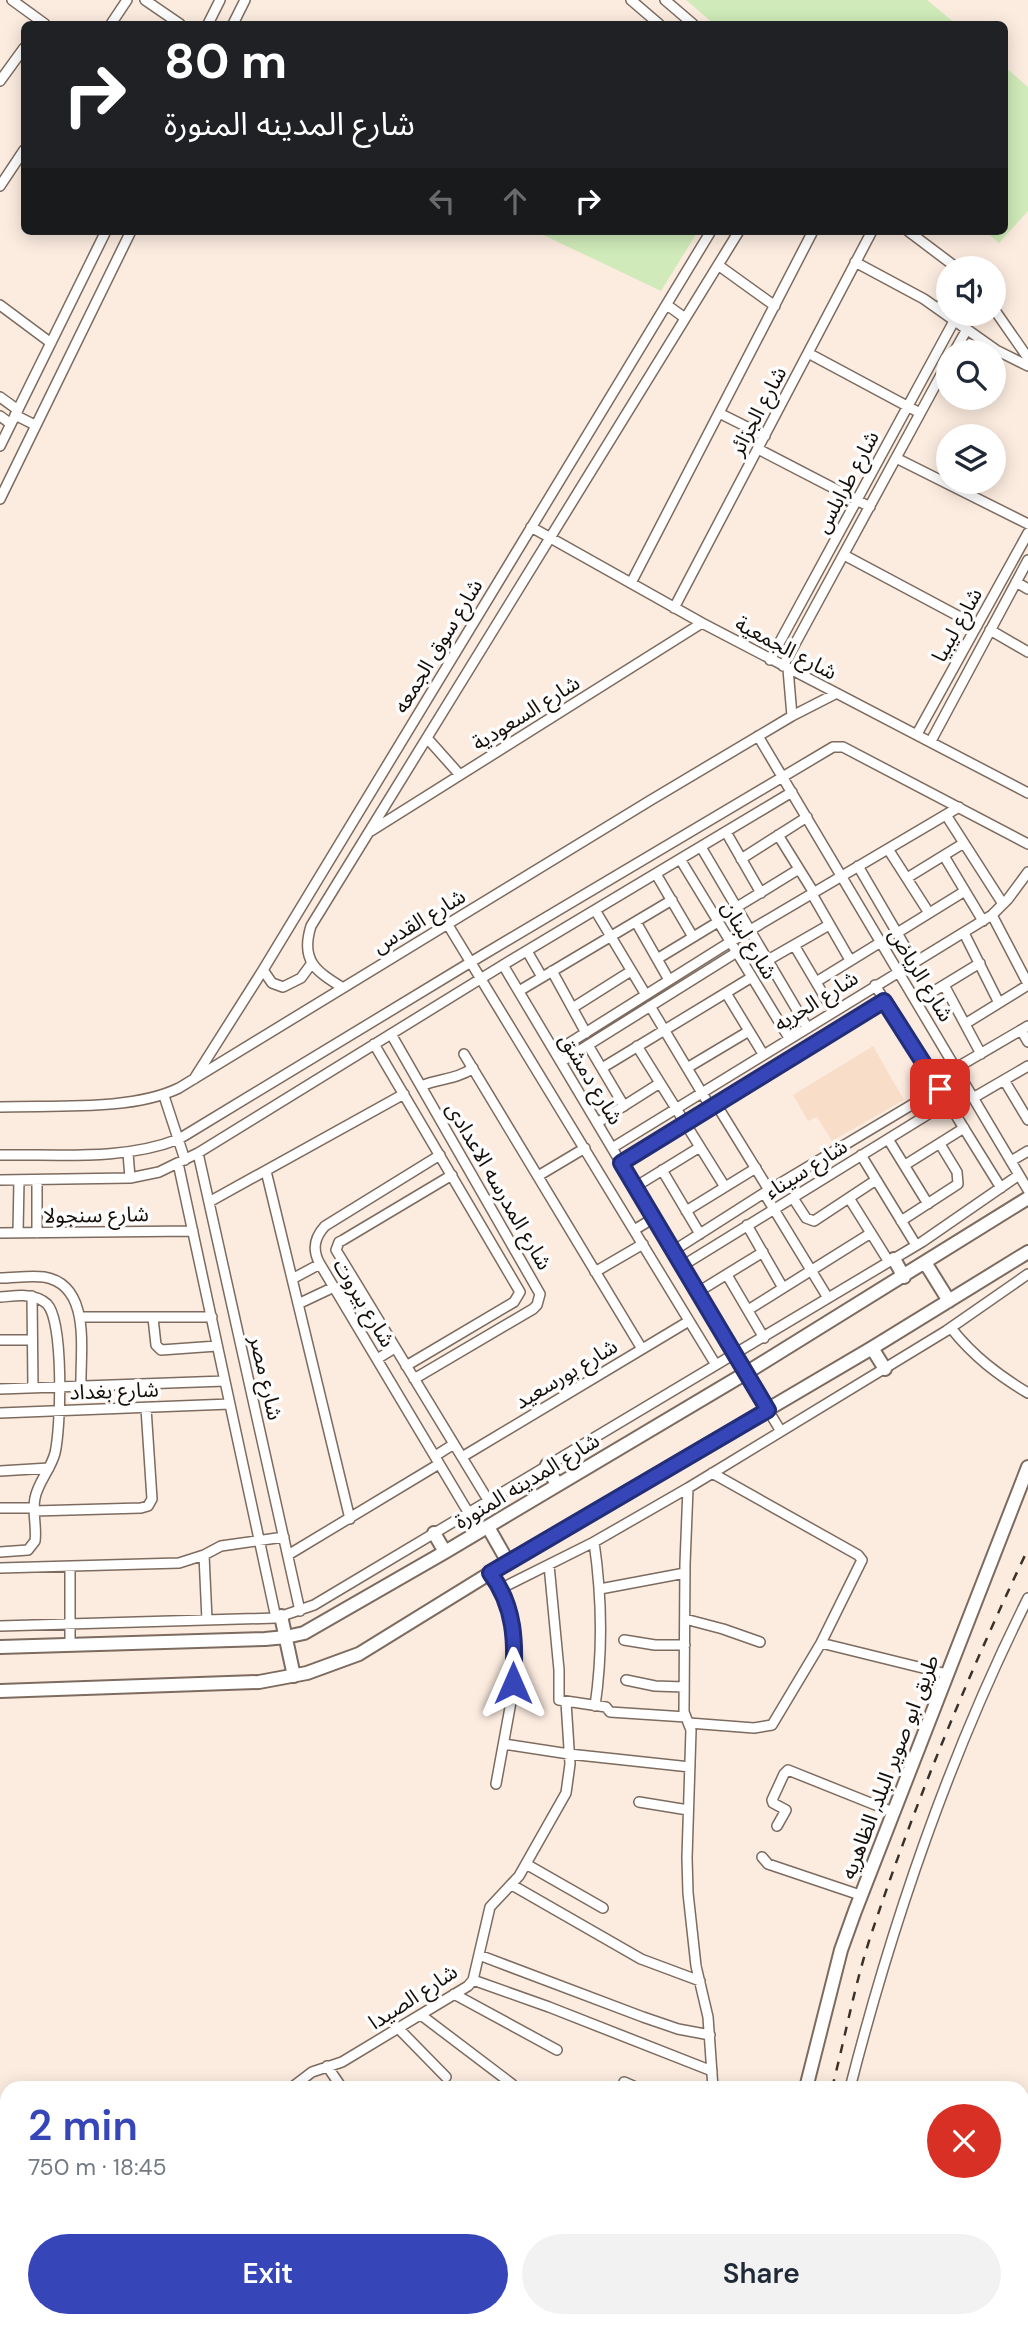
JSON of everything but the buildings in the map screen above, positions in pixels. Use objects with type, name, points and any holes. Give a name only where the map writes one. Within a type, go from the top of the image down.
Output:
[{"type":"main road","name":"شارع المدينه المنورة","points":[[0,1647],[286,1637],[304,1633],[746,1373],[926,1264],[1028,1198]]},
{"type":"main road","points":[[0,1691],[244,1683],[294,1676],[339,1662],[378,1644],[508,1562],[872,1348],[1028,1252]]},
{"type":"main road","points":[[891,1260],[904,1277]]},
{"type":"main road","points":[[926,1264],[949,1301]]},
{"type":"main road","points":[[872,1348],[885,1369]]},
{"type":"main road","points":[[547,1465],[557,1485]]},
{"type":"main road","name":"طريق ابو صوير البلد, الظاهريه","points":[[808,2081],[841,1950],[860,1895],[1028,1467]]},
{"type":"main road","points":[[488,1527],[508,1562]]},
{"type":"main road","points":[[434,1533],[445,1552]]},
{"type":"main road","points":[[279,1617],[294,1676]]},
{"type":"street","points":[[12,0],[40,21]]},
{"type":"street","points":[[113,21],[127,0]]},
{"type":"street","points":[[145,0],[176,21]]},
{"type":"street","points":[[210,21],[220,0]]},
{"type":"street","points":[[234,21],[245,0]]},
{"type":"street","points":[[631,0],[656,21]]},
{"type":"street","points":[[665,0],[690,21]]},
{"type":"street","points":[[0,81],[21,52]]},
{"type":"street","points":[[0,186],[21,154]]},
{"type":"street","points":[[0,446],[104,235]]},
{"type":"street","points":[[0,499],[129,235]]},
{"type":"street","name":"شارع سوق الجمعه","points":[[194,1079],[709,235]]},
{"type":"street","name":"شارع سوق الجمعه","points":[[312,963],[308,954],[311,926],[737,235]]},
{"type":"street","points":[[631,583],[811,235]]},
{"type":"street","name":"شارع الجزائر","points":[[674,608],[870,235]]},
{"type":"street","points":[[913,235],[941,256]]},
{"type":"street","points":[[855,262],[895,282],[936,308]]},
{"type":"street","points":[[718,265],[775,306]]},
{"type":"street","points":[[0,305],[51,343]]},
{"type":"street","points":[[667,306],[685,318]]},
{"type":"street","name":"شارع طرابلس","points":[[771,660],[951,326]]},
{"type":"street","points":[[960,326],[996,350],[1028,366]]},
{"type":"street","points":[[1006,326],[1028,358]]},
{"type":"street","points":[[961,340],[966,331]]},
{"type":"street","points":[[808,353],[920,413]]},
{"type":"street","name":"شارع طرابلس","points":[[785,668],[936,384]]},
{"type":"street","points":[[0,397],[15,416]]},
{"type":"street","points":[[719,413],[765,436]]},
{"type":"street","points":[[0,416],[15,416],[35,425]]},
{"type":"street","points":[[758,449],[870,508]]},
{"type":"street","points":[[896,458],[1028,524]]},
{"type":"street","name":"شارع الجمعية","points":[[531,527],[702,624],[1028,793]]},
{"type":"street","name":"شارع ليبيا","points":[[918,734],[1028,533]]},
{"type":"street","points":[[844,555],[976,626]]},
{"type":"street","name":"شارع ليبيا","points":[[930,741],[1016,582],[1024,575],[1028,560]]},
{"type":"street","points":[[1016,582],[1028,589]]},
{"type":"street","points":[[800,605],[813,612]]},
{"type":"street","name":"شارع السعودية","points":[[369,832],[702,624]]},
{"type":"street","points":[[990,630],[1028,652]]},
{"type":"street","points":[[966,645],[978,652]]},
{"type":"street","points":[[785,668],[792,716]]},
{"type":"street","name":"شارع القدس","points":[[0,1107],[130,1102],[164,1096],[758,736],[835,694]]},
{"type":"street","name":"شارع الرياض","points":[[758,736],[1028,1190]]},
{"type":"street","points":[[427,738],[460,775]]},
{"type":"street","points":[[0,1155],[128,1153],[153,1149],[178,1139],[833,747],[839,746],[1028,844]]},
{"type":"street","points":[[0,1180],[130,1178],[159,1172],[182,1161],[792,792]]},
{"type":"street","points":[[555,1052],[730,942],[959,807]]},
{"type":"street","points":[[946,815],[1003,904]]},
{"type":"street","points":[[741,859],[807,817]]},
{"type":"street","points":[[726,832],[761,893]]},
{"type":"street","points":[[778,835],[850,960]]},
{"type":"street","name":"شارع لبنان","points":[[679,839],[684,857],[718,922],[789,1038]]},
{"type":"street","points":[[906,878],[964,843]]},
{"type":"street","name":"شارع لبنان","points":[[701,847],[807,1027]]},
{"type":"street","points":[[888,849],[929,913]]},
{"type":"street","points":[[944,856],[1028,984],[965,1024]]},
{"type":"street","points":[[858,866],[914,961]]},
{"type":"street","points":[[737,907],[799,869]]},
{"type":"street","name":"شارع الحريه","points":[[612,1148],[987,918],[1003,904],[1028,872]]},
{"type":"street","points":[[656,874],[693,937]]},
{"type":"street","points":[[897,933],[965,891]]},
{"type":"street","points":[[519,991],[672,900]]},
{"type":"street","points":[[595,910],[646,995]]},
{"type":"street","points":[[636,922],[669,980]]},
{"type":"street","points":[[657,960],[718,922]]},
{"type":"street","name":"شارع دمشق","points":[[448,925],[716,1365]]},
{"type":"street","points":[[768,960],[829,925]]},
{"type":"street","points":[[964,933],[999,1003]]},
{"type":"street","points":[[816,982],[881,942]]},
{"type":"street","points":[[794,946],[833,1011]]},
{"type":"street","points":[[527,951],[542,977]]},
{"type":"street","points":[[561,1062],[737,952]]},
{"type":"street","points":[[262,970],[272,983],[283,987],[301,978],[312,963],[322,974],[343,988]]},
{"type":"street","points":[[916,1002],[980,963]]},
{"type":"street","name":"شارع دمشق","points":[[503,965],[780,1430]]},
{"type":"street","points":[[552,971],[586,1033]]},
{"type":"street","points":[[574,1007],[631,971]]},
{"type":"street","points":[[602,1068],[751,977]]},
{"type":"street","name":"شارع الرياض","points":[[874,985],[1001,1188]]},
{"type":"street","points":[[944,985],[981,1054]]},
{"type":"street","points":[[726,993],[763,1054]]},
{"type":"street","name":"شارع الحريه","points":[[621,1163],[884,1001]]},
{"type":"street","points":[[650,1006],[702,1092],[755,1168],[773,1209],[828,1298]]},
{"type":"street","points":[[958,1072],[981,1054],[1025,1028],[1028,1042]]},
{"type":"street","points":[[687,1068],[749,1031]]},
{"type":"street","name":"شارع المدرسه الاعدادى","points":[[391,1034],[540,1294],[533,1309],[414,1379]]},
{"type":"street","name":"شارع المدرسه الاعدادى","points":[[374,1044],[519,1288],[519,1296],[514,1302],[406,1366]]},
{"type":"street","points":[[588,1045],[624,1106]]},
{"type":"street","points":[[637,1046],[725,1187]]},
{"type":"street","points":[[464,1054],[642,1349]]},
{"type":"street","points":[[752,1061],[762,1076]]},
{"type":"street","points":[[973,1098],[1028,1066]]},
{"type":"street","points":[[421,1086],[438,1079],[459,1077],[473,1068]]},
{"type":"street","name":"شارع سيناء","points":[[673,1251],[766,1192],[940,1089],[958,1072]]},
{"type":"street","points":[[1004,1080],[1027,1116]]},
{"type":"street","points":[[597,1122],[660,1083]]},
{"type":"street","points":[[209,1202],[404,1094]]},
{"type":"street","name":"شارع مصر","points":[[164,1096],[178,1139],[193,1231],[217,1346],[279,1617]]},
{"type":"street","name":"شارع سيناء","points":[[682,1266],[948,1102]]},
{"type":"street","points":[[905,1165],[964,1128]]},
{"type":"street","points":[[888,1139],[928,1203]]},
{"type":"street","points":[[901,1221],[955,1187],[959,1180],[940,1144]]},
{"type":"street","points":[[635,1187],[700,1147]]},
{"type":"street","points":[[538,1176],[584,1148]]},
{"type":"street","points":[[1011,1161],[1028,1150]]},
{"type":"street","points":[[128,1153],[130,1178]]},
{"type":"street","name":"شارع مصر","points":[[198,1153],[300,1611]]},
{"type":"street","name":"شارع بيروت","points":[[440,1155],[325,1226],[315,1241],[314,1250],[468,1512]]},
{"type":"street","points":[[861,1155],[916,1245]]},
{"type":"street","points":[[819,1161],[827,1176]]},
{"type":"street","points":[[686,1211],[755,1168]]},
{"type":"street","points":[[662,1170],[699,1234]]},
{"type":"street","points":[[266,1171],[350,1519]]},
{"type":"street","name":"شارع بيروت","points":[[452,1175],[339,1242],[337,1246],[338,1255],[488,1500]]},
{"type":"street","points":[[0,1626],[279,1617],[300,1611],[330,1597],[488,1500],[764,1338],[916,1245],[1019,1175]]},
{"type":"street","points":[[18,1233],[19,1180]]},
{"type":"street","points":[[37,1180],[37,1233]]},
{"type":"street","points":[[793,1198],[806,1218],[817,1220],[876,1180]]},
{"type":"street","points":[[849,1198],[891,1260]]},
{"type":"street","points":[[634,1230],[654,1218]]},
{"type":"street","points":[[747,1225],[783,1288]]},
{"type":"street","name":"شارع سنجولا","points":[[0,1233],[193,1231]]},
{"type":"street","points":[[748,1310],[871,1233]]},
{"type":"street","points":[[595,1272],[643,1244]]},
{"type":"street","points":[[698,1292],[763,1252]]},
{"type":"street","points":[[292,1279],[320,1264]]},
{"type":"street","points":[[502,1588],[594,1542],[688,1488],[951,1328],[1028,1274]]},
{"type":"street","points":[[727,1275],[764,1338]]},
{"type":"street","points":[[0,1279],[33,1276],[53,1279],[69,1291],[75,1299],[80,1317],[81,1386]]},
{"type":"street","points":[[298,1304],[334,1287]]},
{"type":"street","points":[[344,1304],[361,1293]]},
{"type":"street","points":[[0,1297],[32,1296],[46,1304],[53,1313],[60,1387],[57,1444],[49,1468],[36,1492],[36,1535],[33,1546],[22,1552],[0,1552]]},
{"type":"street","points":[[32,1296],[33,1388]]},
{"type":"street","points":[[80,1317],[212,1317]]},
{"type":"street","points":[[153,1318],[156,1345],[161,1350],[217,1346]]},
{"type":"street","name":"شارع بورسعيد","points":[[462,1457],[689,1321]]},
{"type":"street","points":[[951,1328],[969,1350],[997,1374],[1028,1393]]},
{"type":"street","points":[[0,1340],[32,1340]]},
{"type":"street","points":[[377,1359],[396,1348]]},
{"type":"street","name":"شارع بغداد","points":[[0,1389],[225,1381]]},
{"type":"street","name":"شارع بغداد","points":[[0,1413],[230,1404]]},
{"type":"street","points":[[0,1508],[148,1506],[152,1499],[146,1408]]},
{"type":"street","points":[[288,1555],[350,1519],[437,1460],[454,1444]]},
{"type":"street","points":[[0,1471],[49,1468]]},
{"type":"street","points":[[566,1703],[606,1707],[610,1712],[754,1728],[772,1725],[821,1643],[862,1558],[712,1473]]},
{"type":"street","points":[[688,1488],[684,1687],[691,1730],[688,1893],[694,1956],[710,2035],[713,2081]]},
{"type":"street","points":[[0,1568],[179,1563],[221,1546],[284,1536]]},
{"type":"street","points":[[594,1542],[600,1588],[601,1659],[595,1706]]},
{"type":"street","points":[[204,1555],[207,1620]]},
{"type":"street","name":"شارع الصيدا","points":[[300,2081],[312,2072],[338,2064],[421,2015],[473,1980],[490,1907],[512,1885],[526,1864],[566,1793],[570,1774],[566,1703],[558,1699],[559,1670],[549,1564]]},
{"type":"street","points":[[70,1567],[70,1645]]},
{"type":"street","points":[[490,1573],[502,1588],[510,1610],[514,1664],[512,1702],[496,1784]]},
{"type":"street","points":[[600,1588],[685,1573]]},
{"type":"street","points":[[852,2081],[882,1968],[909,1889],[962,1746],[998,1658],[1028,1598]]},
{"type":"street","points":[[685,1619],[760,1642]]},
{"type":"street","points":[[624,1640],[654,1645],[685,1645]]},
{"type":"street","points":[[821,1643],[947,1674]]},
{"type":"street","points":[[626,1681],[684,1687]]},
{"type":"street","points":[[504,1744],[690,1767]]},
{"type":"street","points":[[777,1826],[786,1810],[772,1801],[788,1770],[893,1812]]},
{"type":"street","points":[[639,1802],[688,1810]]},
{"type":"street","points":[[762,1857],[768,1864],[860,1895]]},
{"type":"street","points":[[526,1864],[603,1908]]},
{"type":"street","points":[[512,1885],[641,1958],[700,1981]]},
{"type":"street","points":[[479,1955],[643,2017],[678,2029],[710,2035]]},
{"type":"street","points":[[473,1980],[712,2071]]},
{"type":"street","points":[[454,1994],[557,2050]]},
{"type":"street","points":[[421,2015],[508,2081]]},
{"type":"street","points":[[398,2028],[446,2077]]},
{"type":"street","points":[[327,2066],[337,2081]]},
{"type":"shaded area","points":[[873,1046],[904,1100],[832,1141],[817,1117],[808,1121],[793,1095]]},
{"type":"green space","points":[[686,0],[927,0],[952,21],[710,21]]},
{"type":"green space","points":[[1008,70],[1028,87],[1028,211],[1008,233]]},
{"type":"green space","points":[[543,235],[696,235],[661,291]]},
{"type":"green space","points":[[990,235],[1006,235],[999,243]]},
{"type":"railway","points":[[834,2081],[864,1956],[887,1888],[963,1692],[1028,1549]]},
{"type":"route","points":[[513,1683],[510,1610],[502,1588],[490,1573],[768,1410],[621,1163],[884,1001],[940,1089]]}]
